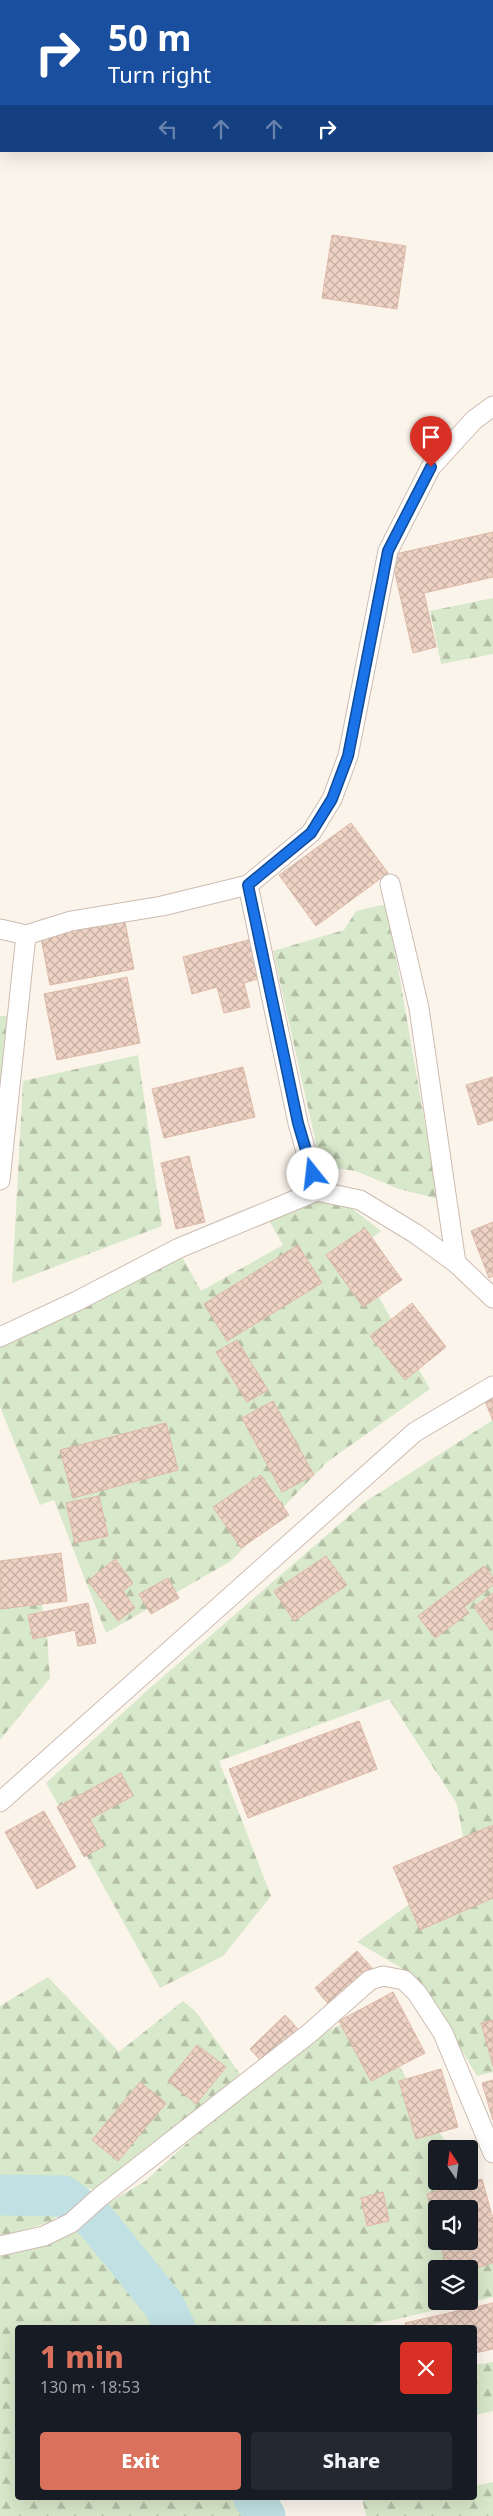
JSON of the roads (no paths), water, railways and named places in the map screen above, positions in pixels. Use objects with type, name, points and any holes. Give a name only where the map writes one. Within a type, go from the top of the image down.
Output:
[{"type":"lane","points":[[0,930],[26,935],[71,921],[162,906],[248,885],[311,833],[332,799],[348,756],[388,551],[431,467],[474,420],[493,406]]},
{"type":"lane","points":[[390,884],[418,1008],[456,1263]]},
{"type":"lane","points":[[248,885],[298,1123],[318,1191]]},
{"type":"lane","points":[[0,1180],[26,935]]},
{"type":"lane","points":[[0,1337],[77,1301],[179,1248],[318,1191],[360,1200],[416,1234],[456,1263],[493,1298]]},
{"type":"lane","points":[[0,1802],[415,1432],[493,1386]]},
{"type":"lane","points":[[0,2246],[44,2236],[71,2223],[100,2197],[311,2032],[370,1980],[383,1976],[404,1980],[417,1993],[443,2033],[493,2153]]},
{"type":"waterway","points":[[0,2195],[63,2196],[95,2220],[164,2305],[174,2325]]},
{"type":"waterway","points":[[255,2500],[265,2516]]}]
